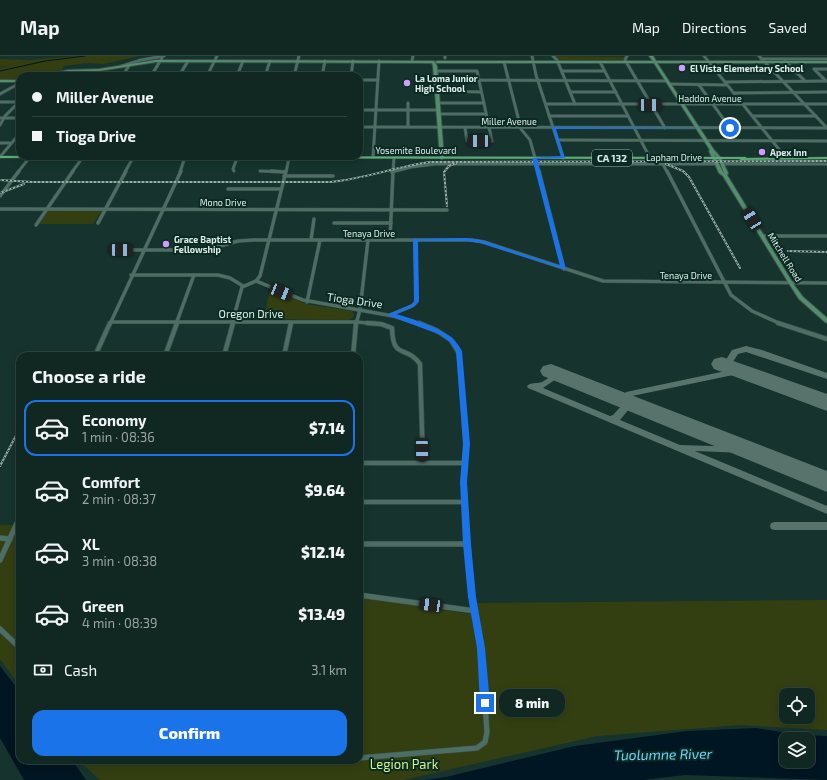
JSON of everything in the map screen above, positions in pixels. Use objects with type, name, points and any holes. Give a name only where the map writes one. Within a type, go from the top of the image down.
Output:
[{"type":"main road","name":"Yosemite Boulevard","points":[[0,157],[16,157]]},
{"type":"main road","name":"Yosemite Boulevard","points":[[363,158],[827,158]]},
{"type":"street","points":[[153,72],[163,56]]},
{"type":"street","points":[[63,72],[120,67],[163,56]]},
{"type":"street","points":[[209,72],[217,56]]},
{"type":"street","points":[[295,72],[299,56]]},
{"type":"street","points":[[412,56],[412,61]]},
{"type":"street","points":[[532,56],[538,81],[563,158]]},
{"type":"street","points":[[553,56],[558,62],[575,104]]},
{"type":"street","points":[[627,56],[625,58],[626,62],[650,105],[665,128]]},
{"type":"street","points":[[651,56],[713,150],[711,151],[717,158]]},
{"type":"street","points":[[704,56],[786,158]]},
{"type":"street","points":[[780,56],[804,81]]},
{"type":"street","points":[[822,56],[826,60]]},
{"type":"street","points":[[784,60],[804,58],[826,60]]},
{"type":"street","points":[[125,72],[131,64],[160,61],[434,62],[445,59],[504,62],[709,62],[761,59],[826,60]]},
{"type":"street","points":[[761,59],[827,128]]},
{"type":"street","points":[[181,72],[188,61]]},
{"type":"street","points":[[239,72],[243,61]]},
{"type":"street","points":[[266,72],[270,61]]},
{"type":"street","points":[[323,72],[326,61]]},
{"type":"street","points":[[352,72],[353,61]]},
{"type":"street","points":[[373,158],[379,61]]},
{"type":"street","points":[[434,62],[442,158]]},
{"type":"street","points":[[504,62],[521,128],[530,140],[537,164],[564,269]]},
{"type":"street","points":[[600,62],[650,158]]},
{"type":"street","points":[[827,69],[814,69],[827,81]]},
{"type":"street","points":[[435,71],[477,71],[492,141],[467,141],[465,128]]},
{"type":"street","points":[[562,71],[604,71]]},
{"type":"street","points":[[717,72],[774,72]]},
{"type":"street","points":[[363,80],[378,80]]},
{"type":"street","points":[[436,80],[667,81]]},
{"type":"street","points":[[0,81],[16,82]]},
{"type":"street","points":[[669,84],[699,85],[827,81]]},
{"type":"street","points":[[0,94],[16,84]]},
{"type":"street","points":[[699,85],[730,128]]},
{"type":"street","points":[[436,91],[481,92]]},
{"type":"street","points":[[570,92],[616,92]]},
{"type":"street","points":[[734,93],[827,92]]},
{"type":"street","points":[[0,102],[16,102]]},
{"type":"street","points":[[408,103],[408,127]]},
{"type":"street","points":[[437,103],[484,103]]},
{"type":"street","name":"Haddon Avenue","points":[[546,104],[827,104]]},
{"type":"street","points":[[0,125],[4,118],[16,106]]},
{"type":"street","points":[[363,110],[408,110],[486,114]]},
{"type":"street","points":[[549,116],[628,116]]},
{"type":"street","points":[[753,116],[816,116]]},
{"type":"street","points":[[0,118],[16,118]]},
{"type":"street","name":"Miller Avenue","points":[[363,127],[827,128]]},
{"type":"street","points":[[0,157],[16,138]]},
{"type":"street","points":[[558,140],[827,140]]},
{"type":"street","points":[[0,143],[12,143]]},
{"type":"street","points":[[390,240],[392,172],[394,158]]},
{"type":"street","name":"Mitchell Road","points":[[717,158],[717,164],[721,173],[725,175],[790,282],[801,298],[827,321]]},
{"type":"street","name":"Mitchell Road","points":[[717,158],[723,164],[726,173],[725,175]]},
{"type":"street","points":[[0,196],[28,160]]},
{"type":"street","points":[[36,225],[81,160]]},
{"type":"street","points":[[98,223],[132,160]]},
{"type":"street","points":[[97,352],[131,275],[168,199],[184,160]]},
{"type":"street","points":[[234,171],[233,169],[236,160]]},
{"type":"street","points":[[225,352],[243,286],[256,280],[260,276],[288,160]]},
{"type":"street","name":"Lapham Drive","points":[[392,172],[428,164],[717,164]]},
{"type":"street","points":[[663,164],[723,282],[735,299],[755,312],[772,320],[827,339]]},
{"type":"street","points":[[723,164],[827,164]]},
{"type":"street","points":[[260,171],[284,174],[333,176]]},
{"type":"street","points":[[228,189],[282,189]]},
{"type":"street","name":"Mono Drive","points":[[0,209],[447,210]]},
{"type":"street","points":[[311,240],[314,219]]},
{"type":"street","points":[[334,223],[391,223]]},
{"type":"street","points":[[762,236],[827,236]]},
{"type":"street","name":"Tenaya Drive","points":[[121,250],[206,250],[243,240],[466,240],[481,241],[597,280],[608,282],[827,283]]},
{"type":"street","points":[[307,302],[320,240]]},
{"type":"street","points":[[353,352],[356,322],[360,310],[368,240]]},
{"type":"street","points":[[390,315],[414,305],[417,301],[415,240]]},
{"type":"street","points":[[131,275],[226,276],[243,286]]},
{"type":"street","points":[[167,352],[194,275]]},
{"type":"street","name":"Tioga Drive","points":[[256,280],[307,302],[390,315],[408,320],[451,339],[458,348],[460,357],[466,444],[465,502],[467,544],[482,655],[487,732],[485,742],[482,746],[477,748],[363,758]]},
{"type":"street","name":"Oregon Drive","points":[[110,322],[356,322],[381,324],[392,328],[391,341],[393,346],[399,351],[416,357],[420,364],[423,463]]},
{"type":"street","points":[[285,352],[290,322]]},
{"type":"street","points":[[363,463],[465,463]]},
{"type":"street","points":[[363,502],[465,502]]},
{"type":"street","points":[[0,560],[16,526]]},
{"type":"street","points":[[0,538],[10,539]]},
{"type":"street","points":[[363,544],[467,544]]},
{"type":"street","points":[[363,596],[475,611]]},
{"type":"street","points":[[0,629],[16,644]]},
{"type":"green space","points":[[76,56],[139,56],[104,64],[86,63],[64,66],[62,70],[54,72],[16,72],[16,79],[0,80],[0,68],[9,65],[0,67],[0,59],[28,60],[16,64],[29,60]]},
{"type":"green space","points":[[555,57],[625,57],[624,61],[559,61]]},
{"type":"green space","points":[[49,210],[102,210],[93,224],[39,224]]},
{"type":"green space","points":[[270,288],[306,304],[352,311],[354,315],[348,320],[264,319]]},
{"type":"green space","points":[[0,525],[16,525],[16,681],[0,659]]},
{"type":"green space","name":"Legion Park","points":[[363,598],[470,614],[478,603],[827,600],[827,730],[740,725],[597,736],[403,780],[100,780],[82,764],[363,764]]},
{"type":"water","points":[[0,666],[16,687],[16,764],[75,764],[86,780],[24,780],[0,738]]},
{"type":"water","name":"Tuolumne River","points":[[756,728],[782,732],[779,732],[779,768],[815,768],[815,736],[827,736],[827,780],[685,775],[643,780],[425,780],[446,777],[575,746],[687,731]]},
{"type":"waterway","points":[[0,71],[45,61],[85,56]]},
{"type":"taxiway","points":[[726,366],[735,352],[746,349],[759,352],[827,376]]},
{"type":"taxiway","points":[[609,419],[616,418],[626,406],[635,405],[627,399],[629,394],[740,371]]},
{"type":"taxiway","points":[[532,386],[543,385],[554,376],[565,376]]},
{"type":"taxiway","points":[[531,386],[609,419]]},
{"type":"taxiway","points":[[609,419],[827,510]]},
{"type":"taxiway","points":[[683,447],[744,450],[753,452]]},
{"type":"taxiway","points":[[775,526],[827,526]]},
{"type":"runway","points":[[722,364],[827,403]]},
{"type":"runway","points":[[551,371],[827,482]]},
{"type":"railway","points":[[0,180],[32,182],[330,182],[431,162],[827,161]]},
{"type":"railway","points":[[447,206],[444,172],[449,166],[456,163]]},
{"type":"railway","points":[[666,164],[683,171],[689,177],[740,268]]},
{"type":"railway","points":[[0,193],[24,184]]},
{"type":"railway","points":[[788,251],[827,252]]},
{"type":"railway","points":[[0,466],[16,436]]},
{"type":"place","name":"El Vista Elementary School","points":[[682,68]]},
{"type":"place","name":"La Loma Junior High School","points":[[407,83]]},
{"type":"place","name":"Apex Inn","points":[[762,152]]},
{"type":"place","name":"Grace Baptist Fellowship","points":[[166,244]]},
{"type":"route","points":[[485,703],[481,648],[472,597],[467,544],[464,482],[466,444],[459,351],[453,341],[443,334],[401,317],[390,315],[414,305],[417,301],[415,240],[481,241],[564,269],[537,164],[534,158],[563,158],[554,128],[730,128]]}]
